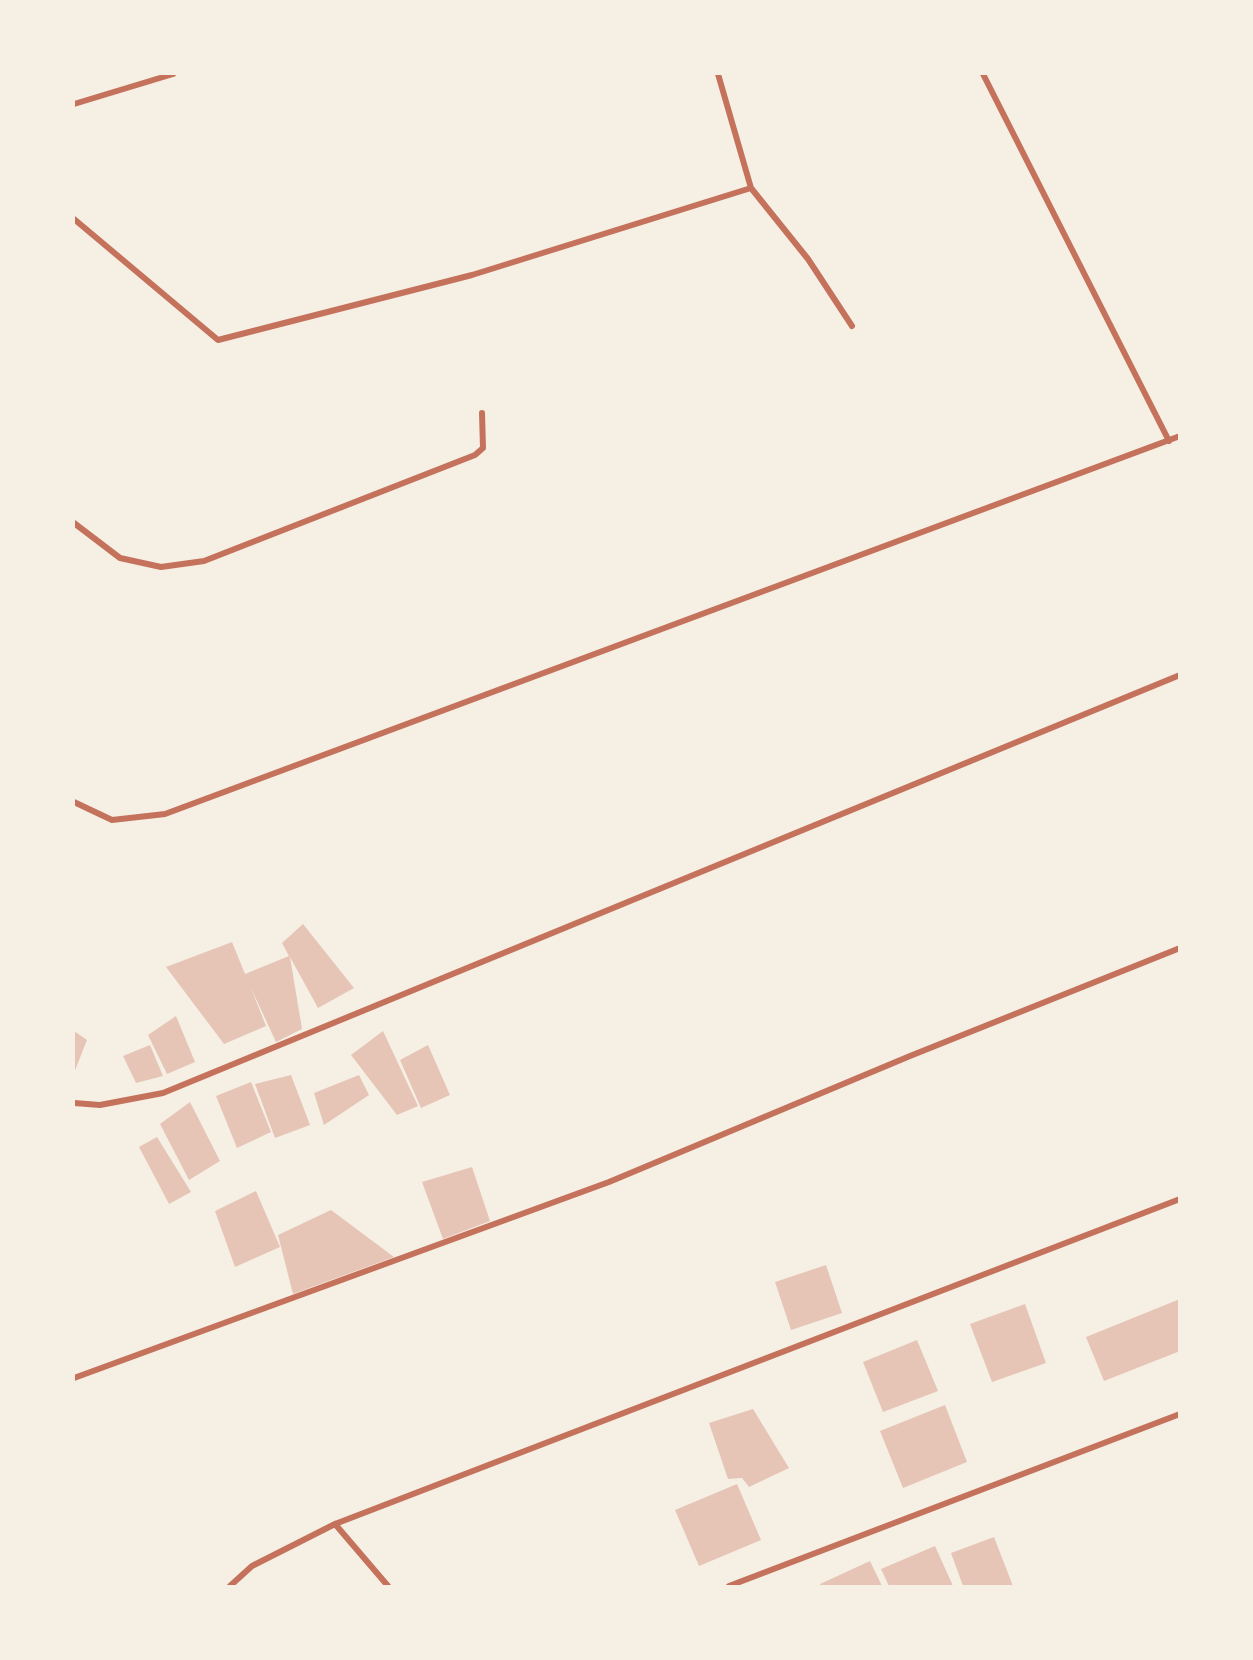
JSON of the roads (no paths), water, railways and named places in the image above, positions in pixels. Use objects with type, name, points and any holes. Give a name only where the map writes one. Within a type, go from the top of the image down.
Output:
[{"type":"street","points":[[74,104],[173,74]]},
{"type":"street","points":[[718,74],[751,188],[808,259],[852,326]]},
{"type":"street","points":[[983,74],[1169,441]]},
{"type":"street","points":[[74,219],[218,340],[472,275],[751,188]]},
{"type":"street","points":[[74,524],[120,558],[161,567],[204,561],[476,455],[483,448],[482,413]]},
{"type":"street","points":[[74,802],[112,820],[165,814],[1179,436]]},
{"type":"street","points":[[74,1103],[100,1105],[163,1093],[1179,675]]},
{"type":"street","points":[[74,1378],[609,1182],[910,1056],[1179,948]]},
{"type":"street","points":[[230,1587],[252,1566],[335,1524],[1179,1199]]},
{"type":"street","points":[[729,1587],[1179,1414]]},
{"type":"street","points":[[335,1524],[388,1587]]}]
